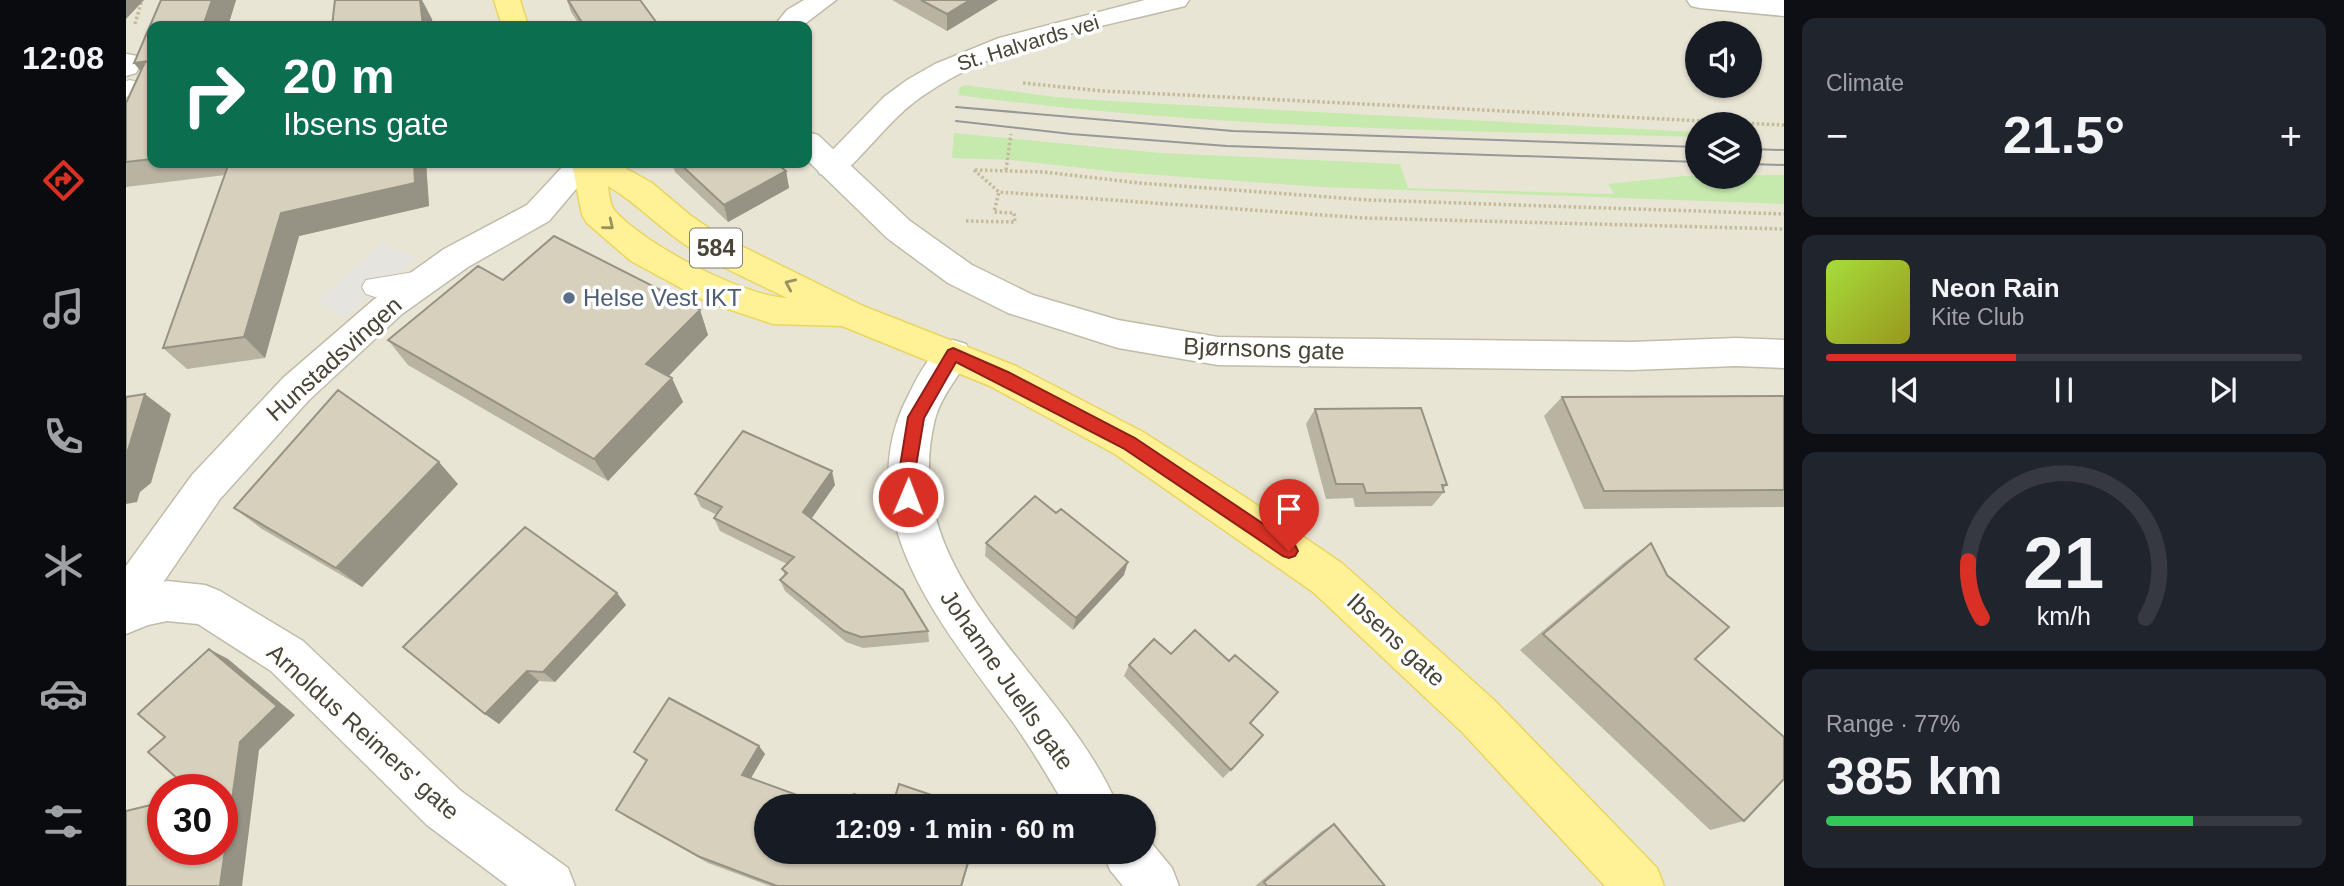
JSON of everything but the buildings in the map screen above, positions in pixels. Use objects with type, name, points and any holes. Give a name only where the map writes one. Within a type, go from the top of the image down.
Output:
[{"type":"main road","points":[[507,0],[513,21]]},
{"type":"main road","name":"Ibsens gate","points":[[588,168],[598,215],[643,252],[719,293],[773,311],[851,315]]},
{"type":"main road","name":"Ibsens gate","points":[[596,168],[640,191],[706,243],[851,315],[1003,376],[1129,443],[1328,578],[1478,716],[1639,886]]},
{"type":"street","points":[[795,14],[823,0]]},
{"type":"street","name":"St. Halvards vei","points":[[819,155],[858,145],[915,88],[951,66],[992,50],[1176,0]]},
{"type":"street","points":[[1700,0],[1784,8]]},
{"type":"street","name":"Bjørnsons gate","points":[[819,155],[905,235],[959,274],[1035,310],[1159,344],[1218,351],[1632,356],[1736,352],[1784,354]]},
{"type":"street","name":"Hunstadsvingen","points":[[126,601],[206,487],[254,433],[331,356],[390,305],[456,258],[538,213],[582,168]]},
{"type":"street","name":"Johanne Juells gate","points":[[953,354],[916,417],[908,466],[908,497],[913,526],[945,594],[976,640],[1020,694],[1085,794]]},
{"type":"street","name":"Arnoldus Reimers' gate","points":[[126,614],[141,606],[167,601],[205,605],[287,656],[444,808],[550,886]]},
{"type":"street","points":[[1137,864],[1154,886]]},
{"type":"lane","points":[[374,286],[426,279]]},
{"type":"path","points":[[951,66],[978,78],[1103,91],[1784,125]]},
{"type":"path","points":[[1006,170],[1011,134]]},
{"type":"path","points":[[1784,214],[1369,200],[1199,189],[1006,170],[974,170],[999,192],[1364,218],[1784,229]]},
{"type":"path","points":[[961,221],[1016,222],[1014,212],[994,212],[999,192]]},
{"type":"shaded area","points":[[126,0],[1784,0],[1784,886],[126,886]]},
{"type":"shaded area","points":[[383,242],[416,258],[345,317],[317,302]]},
{"type":"green space","points":[[964,85],[1109,101],[1685,131],[1685,137],[1420,130],[1142,115],[958,95],[959,88]]},
{"type":"green space","points":[[954,133],[1161,153],[1400,164],[1408,188],[1614,194],[1608,184],[1685,176],[1685,189],[1762,189],[1762,175],[1784,175],[1784,204],[1321,187],[1117,172],[1012,160],[952,158]]},
{"type":"tram line","points":[[956,107],[1233,131],[1685,147]]},
{"type":"tram line","points":[[956,121],[1071,134],[1227,146],[1685,162]]},
{"type":"tram line","points":[[1762,149],[1784,150]]},
{"type":"tram line","points":[[1762,164],[1784,165]]},
{"type":"place","name":"Helse Vest IKT","points":[[569,298]]},
{"type":"route","points":[[908,497],[908,466],[916,417],[953,354],[1003,376],[1129,443],[1289,551]]}]
